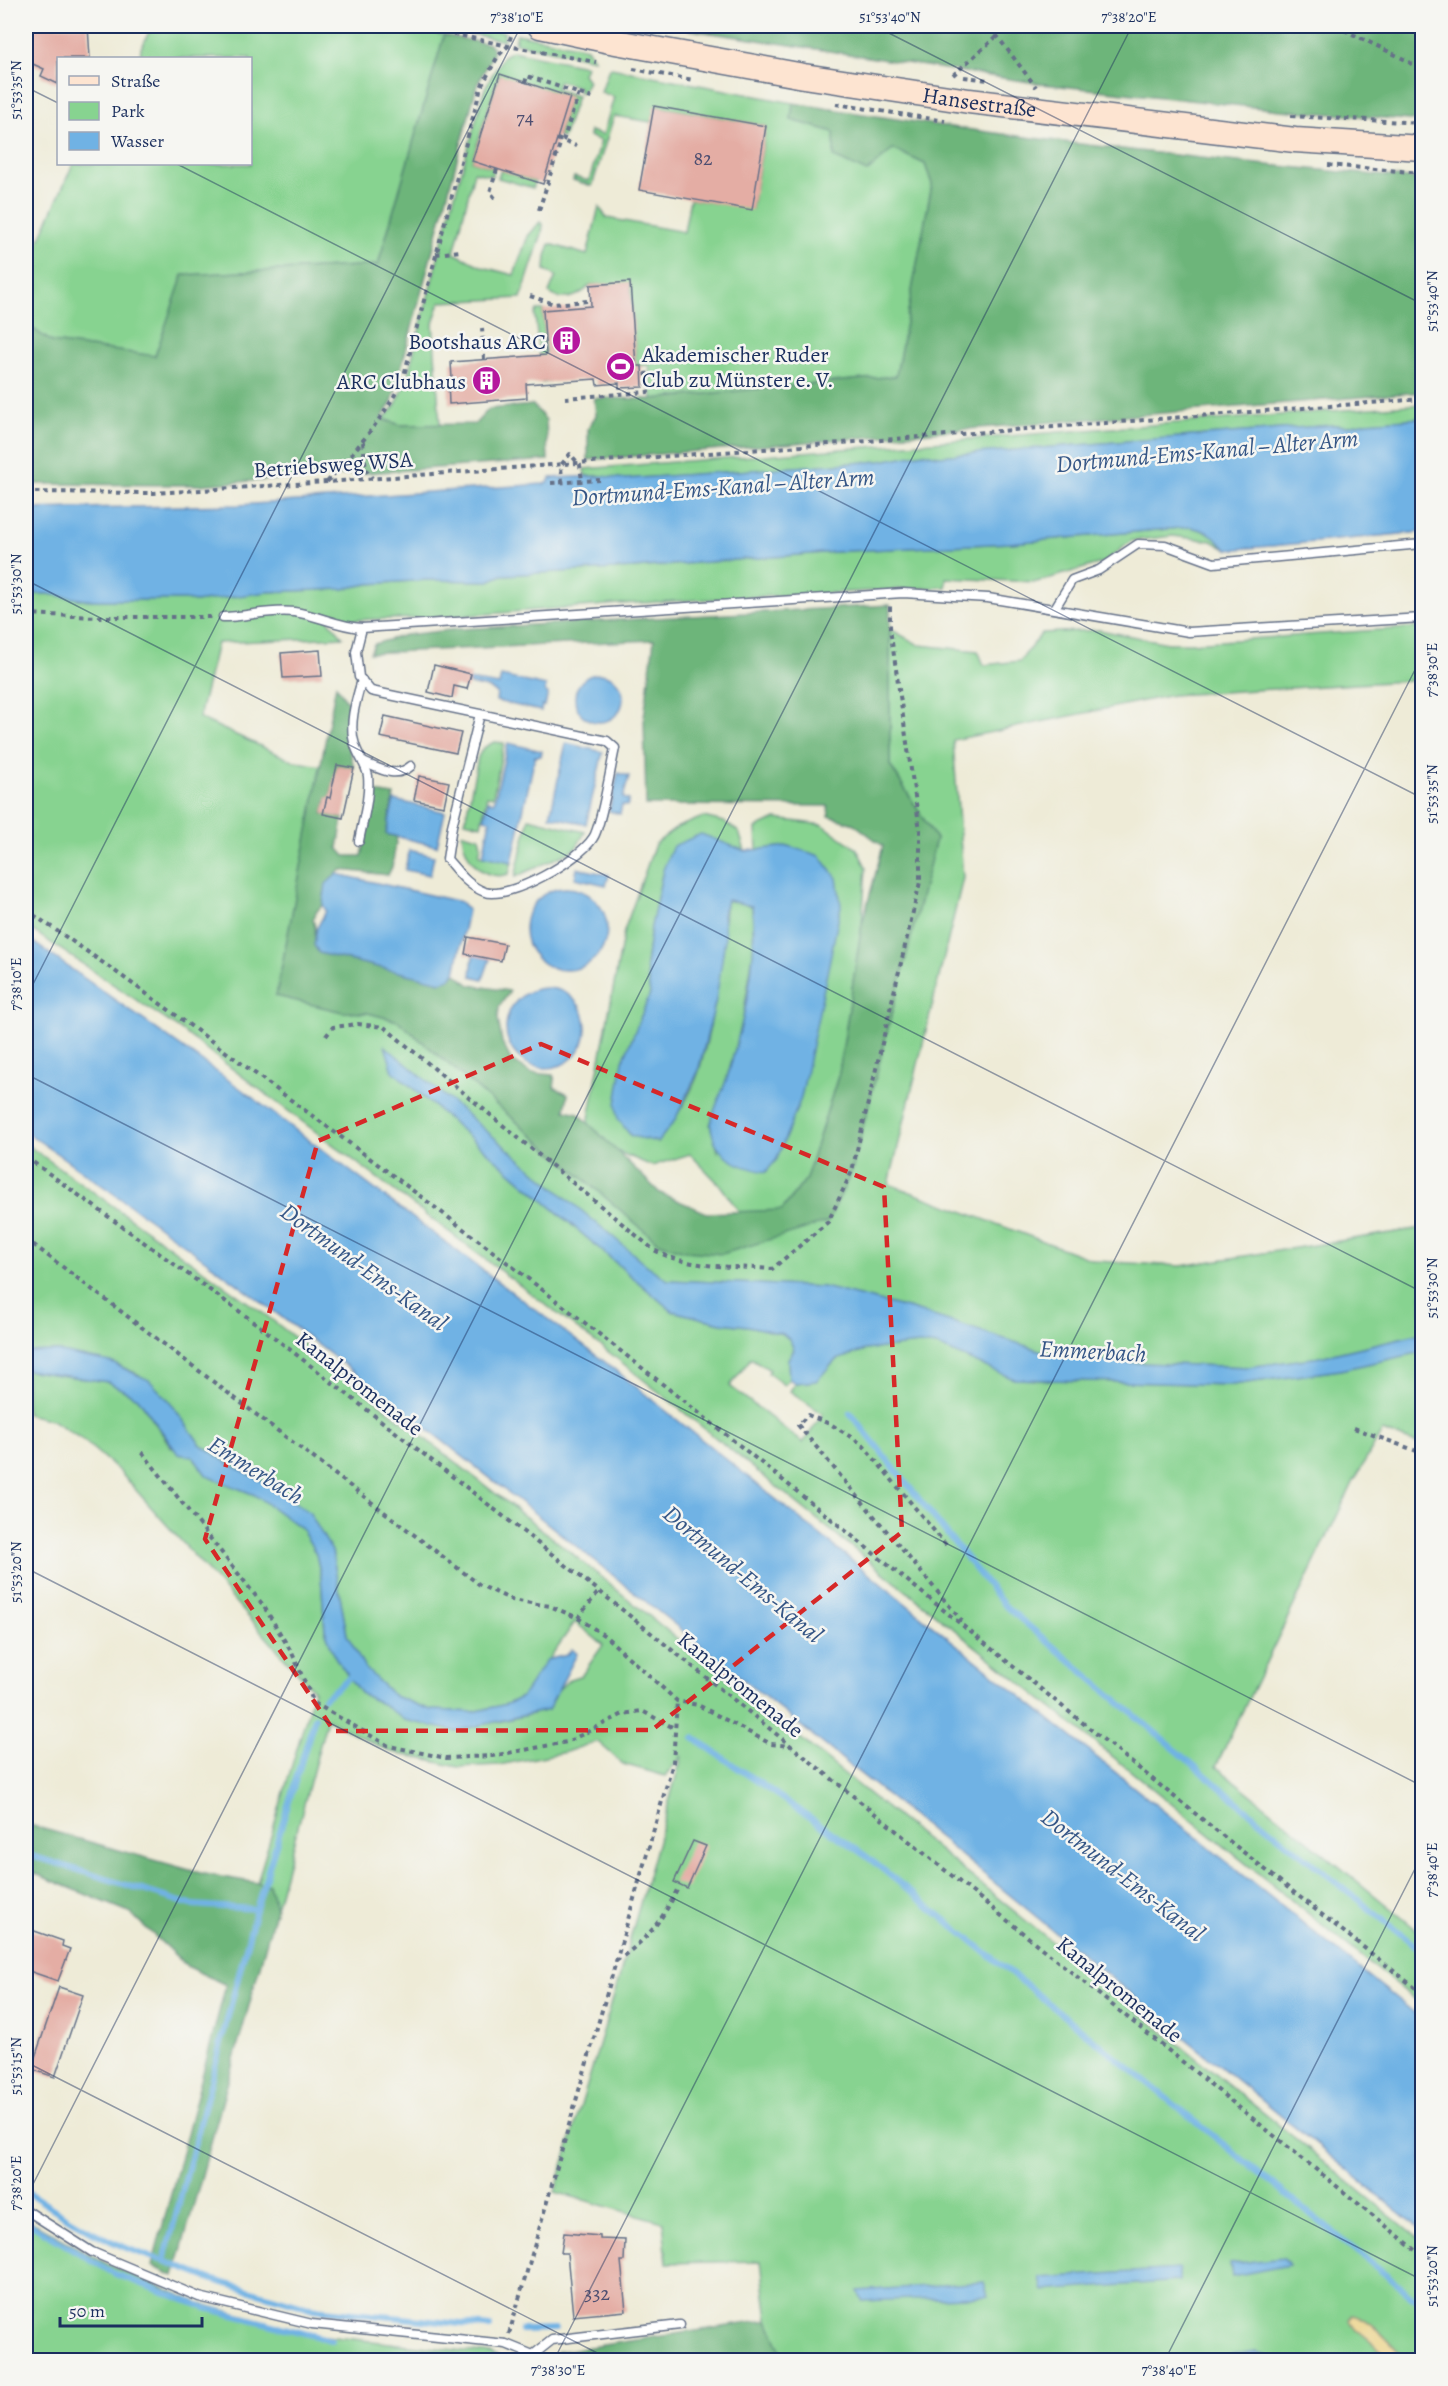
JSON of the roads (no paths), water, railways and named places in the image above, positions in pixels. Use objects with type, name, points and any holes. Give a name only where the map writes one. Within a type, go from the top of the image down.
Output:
[{"type":"main road","name":"Hansestraße","points":[[540,26],[804,76],[969,101],[1295,140],[1422,148]]},
{"type":"lane","points":[[1055,608],[1072,580],[1099,570],[1138,544],[1165,545],[1214,562],[1422,544]]},
{"type":"lane","points":[[223,616],[291,611],[316,616],[346,627],[362,628],[890,594],[988,598],[1190,632],[1422,618]]},
{"type":"lane","points":[[362,628],[356,652],[358,677],[371,692],[480,714],[607,741],[615,748],[594,837],[578,855],[555,870],[503,894],[487,893],[469,884],[447,859],[452,826],[480,714]]},
{"type":"lane","points":[[359,841],[368,791],[367,771],[357,752],[352,730],[362,681]]},
{"type":"lane","points":[[363,762],[390,773],[404,772],[411,766]]},
{"type":"lane","points":[[26,2210],[92,2252],[199,2297],[312,2324],[506,2344],[533,2358],[552,2340],[680,2325]]},
{"type":"water","name":"Dortmund-Ems-Kanal – Alter Arm","points":[[1422,418],[1422,532],[1228,550],[1208,532],[1191,527],[1010,543],[848,551],[633,568],[502,575],[489,581],[427,580],[368,584],[343,589],[267,592],[195,602],[185,600],[86,600],[48,594],[26,594],[26,509],[239,505],[544,484],[548,483],[550,478],[602,476],[625,479],[881,461],[924,453],[939,456],[1334,425],[1347,426],[1367,422]]},
{"type":"water","points":[[594,674],[604,674],[616,681],[623,693],[623,703],[616,715],[604,722],[594,722],[579,711],[575,703],[575,693],[586,678]]},
{"type":"water","points":[[501,676],[546,686],[545,692],[548,693],[545,706],[542,706],[541,711],[496,701],[497,693],[488,688],[468,684],[469,680],[499,685]]},
{"type":"water","points":[[508,743],[542,751],[541,756],[535,756],[512,862],[483,856],[490,820],[484,819],[488,801],[494,802]]},
{"type":"water","points":[[566,743],[603,752],[586,824],[550,816]]},
{"type":"water","points":[[618,773],[629,776],[623,798],[629,800],[627,806],[622,805],[620,814],[609,811]]},
{"type":"water","points":[[394,800],[445,812],[437,846],[386,834]]},
{"type":"water","points":[[701,834],[745,851],[788,846],[820,856],[837,878],[841,906],[801,1098],[777,1159],[766,1172],[738,1164],[723,1154],[713,1138],[711,1127],[733,1057],[748,993],[754,928],[752,906],[727,900],[723,913],[725,939],[716,1000],[698,1072],[675,1120],[658,1142],[631,1136],[618,1119],[616,1104],[623,1061],[650,994],[646,966],[651,927],[663,870],[673,846]]},
{"type":"water","points":[[409,850],[434,856],[430,875],[405,870]]},
{"type":"water","points":[[577,868],[609,875],[606,885],[575,878]]},
{"type":"water","points":[[337,874],[461,902],[468,910],[455,973],[449,979],[441,982],[319,953],[314,945],[317,928],[326,911],[323,905],[326,884]]},
{"type":"water","points":[[566,888],[582,891],[595,900],[604,913],[607,929],[604,945],[595,958],[582,967],[566,970],[550,967],[537,958],[528,945],[525,929],[528,913],[537,900],[550,891]]},
{"type":"water","name":"Dortmund-Ems-Kanal","points":[[26,937],[241,1089],[609,1365],[1422,2019],[1422,2230],[814,1736],[466,1460],[249,1293],[26,1132]]},
{"type":"water","points":[[473,955],[490,959],[483,979],[471,976]]},
{"type":"water","points":[[538,988],[554,988],[575,999],[586,1020],[586,1036],[575,1057],[554,1068],[538,1068],[524,1062],[512,1050],[506,1036],[506,1020],[512,1006],[524,994]]},
{"type":"water","points":[[385,1046],[650,1268],[668,1280],[823,1287],[911,1309],[1048,1353],[1113,1362],[1249,1367],[1320,1357],[1422,1333],[1422,1352],[1340,1370],[1232,1385],[1014,1379],[938,1346],[919,1344],[865,1350],[836,1360],[816,1381],[795,1383],[789,1379],[788,1359],[794,1350],[790,1340],[783,1334],[721,1323],[672,1311],[393,1071]]},
{"type":"water","points":[[56,1351],[110,1362],[149,1380],[170,1402],[200,1444],[226,1462],[266,1483],[309,1512],[332,1551],[347,1635],[365,1668],[394,1696],[431,1710],[473,1712],[507,1704],[522,1697],[546,1660],[567,1655],[572,1649],[577,1654],[548,1710],[455,1731],[404,1720],[382,1704],[360,1693],[335,1657],[325,1630],[321,1576],[316,1554],[302,1529],[255,1495],[207,1476],[193,1457],[178,1454],[138,1398],[108,1382],[26,1370],[26,1352]]},
{"type":"water","points":[[1284,2258],[1289,2265],[1232,2276],[1230,2264]]},
{"type":"water","points":[[1179,2269],[1179,2281],[1043,2291],[1040,2278]]},
{"type":"water","points":[[984,2282],[988,2296],[862,2301],[858,2291]]},
{"type":"water","points":[[1256,2352],[1281,2360],[1222,2360],[1233,2355]]},
{"type":"waterway","points":[[850,1413],[1004,1605],[1266,1826],[1422,1951]]},
{"type":"waterway","points":[[324,1698],[356,1672]]},
{"type":"waterway","points":[[26,2191],[92,2232],[164,2261],[256,1909],[315,1717]]},
{"type":"waterway","points":[[694,1738],[866,1856],[1422,2304]]},
{"type":"waterway","points":[[26,1854],[191,1905],[256,1909]]},
{"type":"waterway","points":[[26,2222],[115,2274],[206,2308],[331,2340]]},
{"type":"waterway","points":[[164,2261],[213,2280],[314,2309],[490,2327]]},
{"type":"waterway","points":[[521,2330],[555,2329]]},
{"type":"place","name":"Bootshaus ARC","points":[[567,341]]},
{"type":"place","name":"Akademischer Ruder Club zu Münster e. V.","points":[[621,367]]},
{"type":"place","name":"ARC Clubhaus","points":[[487,381]]},
{"type":"water label","name":"Emmerbach","points":[[1093,1351]]},
{"type":"water label","name":"Emmerbach","points":[[256,1470]]}]
